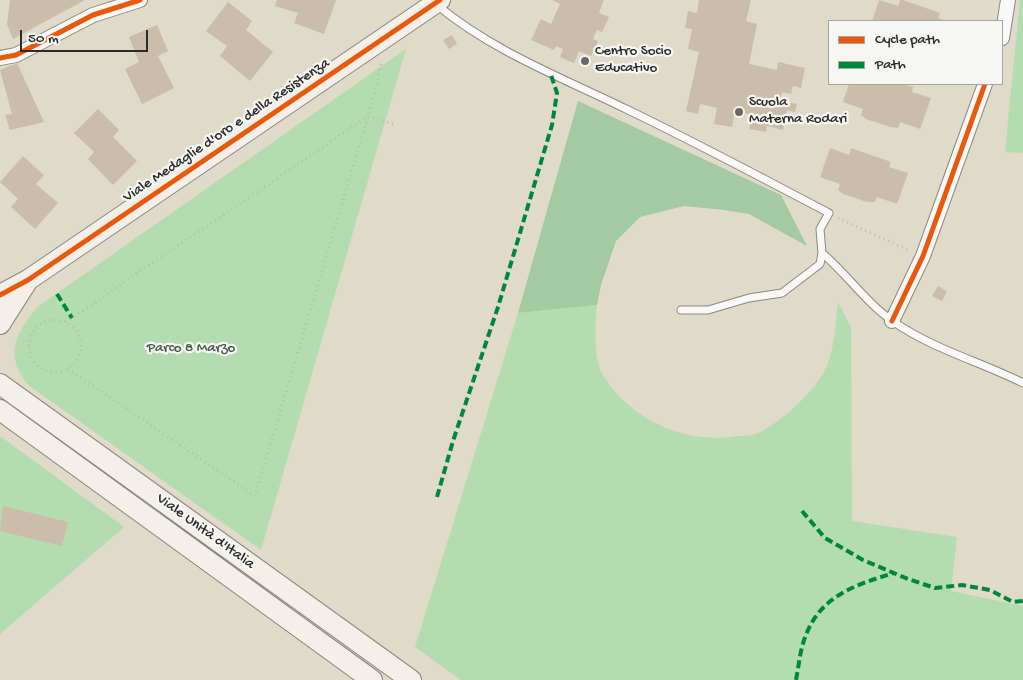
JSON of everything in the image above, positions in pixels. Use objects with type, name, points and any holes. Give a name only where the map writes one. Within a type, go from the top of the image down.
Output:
[{"type":"main road","name":"Viale Medaglie d'oro e della Resistenza","points":[[0,295],[28,280],[437,2]]},
{"type":"main road","points":[[0,325],[28,280]]},
{"type":"main road","name":"Viale Unità d'Italia","points":[[0,384],[411,680]]},
{"type":"main road","name":"Viale Unità d'Italia","points":[[0,410],[372,680]]},
{"type":"street","points":[[0,58],[16,55],[93,15],[140,0]]},
{"type":"street","points":[[1003,32],[1008,0]]},
{"type":"street","points":[[892,321],[923,256],[985,85]]},
{"type":"lane","points":[[437,2],[482,37],[693,141],[829,213],[820,229],[822,253],[820,264],[782,292],[749,298],[708,310],[681,310]]},
{"type":"lane","points":[[822,253],[841,269],[861,294],[892,321],[914,336],[1023,382]]},
{"type":"path","points":[[68,369],[255,496],[367,118],[386,38]]},
{"type":"path","points":[[66,322],[78,333],[81,341],[79,357],[68,369],[60,372],[42,370],[35,364],[29,347],[34,330],[41,324],[50,321],[66,322],[367,118],[393,124]]},
{"type":"path","points":[[829,213],[923,256]]},
{"type":"green space","points":[[1020,0],[1023,0],[1023,153],[1005,152]]},
{"type":"green space","name":"Parco 8 Marzo","points":[[406,49],[261,550],[28,385],[16,364],[15,345],[36,308]]},
{"type":"green space","points":[[578,101],[781,195],[807,246],[749,214],[684,206],[640,217],[616,241],[601,285],[597,305],[518,313]]},
{"type":"green space","points":[[838,302],[851,327],[852,521],[957,537],[951,591],[1023,606],[1023,680],[461,680],[415,647],[518,313],[597,305],[596,351],[603,375],[615,391],[645,417],[662,426],[680,433],[719,438],[756,434],[767,428],[795,407],[818,381],[828,364],[834,338]]},
{"type":"green space","points":[[0,436],[124,527],[0,634]]},
{"type":"building","points":[[10,0],[85,0],[13,39],[7,24]]},
{"type":"building","points":[[277,0],[336,0],[324,34],[294,23],[298,13],[275,6]]},
{"type":"building","points":[[552,0],[604,0],[599,13],[609,17],[602,32],[597,30],[593,39],[598,41],[591,56],[579,51],[574,63],[560,57],[563,49],[556,46],[554,50],[531,40],[541,19],[551,24],[560,4]]},
{"type":"building","points":[[699,0],[751,0],[746,21],[757,24],[749,64],[777,70],[778,62],[805,68],[801,88],[793,86],[791,94],[782,92],[780,101],[797,104],[795,112],[787,110],[783,130],[767,126],[766,132],[749,129],[752,115],[735,111],[732,127],[714,124],[717,108],[700,104],[698,114],[686,111],[699,52],[688,49],[692,29],[685,28],[688,11],[697,13]]},
{"type":"building","points":[[879,0],[898,6],[900,0],[903,0],[940,13],[938,18],[944,20],[872,20]]},
{"type":"building","points":[[228,2],[252,21],[246,30],[273,52],[250,81],[220,56],[227,46],[206,31]]},
{"type":"building","points":[[157,25],[168,51],[158,56],[174,88],[142,104],[125,69],[139,62],[129,37]]},
{"type":"building","points":[[452,35],[457,44],[449,49],[443,40]]},
{"type":"building","points":[[17,63],[44,122],[10,130],[5,115],[12,114],[0,70]]},
{"type":"building","points":[[849,85],[907,85],[913,87],[912,92],[931,98],[920,129],[900,122],[898,128],[890,127],[866,119],[861,115],[863,109],[843,102]]},
{"type":"building","points":[[98,109],[119,130],[113,137],[137,161],[113,185],[88,159],[94,152],[74,133]]},
{"type":"building","points":[[830,148],[849,155],[851,148],[891,162],[889,167],[908,173],[897,204],[877,197],[875,202],[867,202],[843,194],[838,190],[840,184],[820,177]]},
{"type":"building","points":[[23,156],[44,175],[36,184],[58,203],[35,229],[11,207],[18,199],[0,182]]},
{"type":"building","points":[[938,286],[947,291],[942,301],[932,296]]},
{"type":"building","points":[[3,506],[68,522],[62,546],[0,531]]},
{"type":"marked path","points":[[437,497],[453,441],[498,307],[552,125],[557,93],[550,72]]},
{"type":"marked path","points":[[57,294],[72,318]]},
{"type":"marked path","points":[[802,511],[825,538],[863,560],[908,579],[935,588],[962,585],[990,590],[1013,602],[1023,601]]},
{"type":"marked path","points":[[796,680],[804,640],[813,621],[821,610],[842,593],[894,573]]},
{"type":"cycle path","points":[[0,58],[16,55],[93,15],[140,0]]},
{"type":"cycle path","points":[[0,295],[28,280],[440,0]]},
{"type":"cycle path","points":[[892,321],[923,256],[985,85]]},
{"type":"place","name":"Centro Socio Educativo","points":[[585,61]]},
{"type":"place","name":"Scuola Materna Rodari","points":[[739,112]]}]
